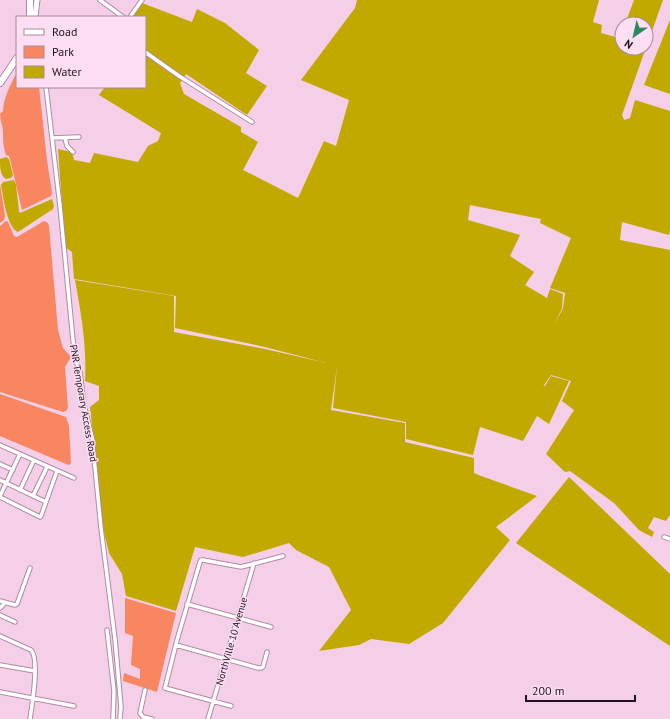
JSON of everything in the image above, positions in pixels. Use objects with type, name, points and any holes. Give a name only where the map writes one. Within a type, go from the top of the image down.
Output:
[{"type":"highway","points":[[30,0],[30,16]]},
{"type":"highway","points":[[0,83],[16,59]]},
{"type":"main road","points":[[35,16],[37,0]]},
{"type":"street","points":[[100,0],[122,16]]},
{"type":"street","points":[[131,16],[142,0]]},
{"type":"street","points":[[146,53],[179,76],[252,122]]},
{"type":"street","name":"PNR Temporary Access Road","points":[[46,88],[60,206],[73,340],[76,361],[80,372],[84,405],[92,437],[97,477],[101,528],[117,662],[121,707],[120,719]]},
{"type":"street","points":[[52,138],[79,137]]},
{"type":"street","points":[[65,138],[67,146],[72,152]]},
{"type":"street","points":[[0,445],[74,478]]},
{"type":"street","points":[[20,454],[0,496],[40,517],[57,471]]},
{"type":"street","points":[[20,490],[34,460]]},
{"type":"street","points":[[0,464],[13,470]]},
{"type":"street","points":[[32,496],[47,467]]},
{"type":"street","points":[[0,480],[46,502]]},
{"type":"street","points":[[664,538],[670,539]]},
{"type":"street","points":[[231,706],[165,688],[187,604],[201,560],[241,567],[283,556]]},
{"type":"street","name":"NorthVille 10 Avenue","points":[[208,719],[254,563]]},
{"type":"street","points":[[0,600],[15,605],[17,604],[30,568]]},
{"type":"street","points":[[0,608],[5,602]]},
{"type":"street","points":[[187,604],[271,627]]},
{"type":"street","points":[[0,615],[15,622]]},
{"type":"street","points":[[107,630],[114,691],[113,719]]},
{"type":"street","points":[[0,636],[33,651],[35,664],[35,686],[30,719]]},
{"type":"street","points":[[176,645],[261,668],[267,652]]},
{"type":"street","points":[[0,665],[35,671]]},
{"type":"street","points":[[145,690],[140,713],[144,717],[152,719]]},
{"type":"street","points":[[0,692],[74,706]]},
{"type":"green space","points":[[16,74],[16,88],[39,88],[52,193],[51,196],[22,210],[10,159],[9,156],[6,155],[4,148],[3,129],[0,118],[0,114],[3,111],[6,96]]},
{"type":"green space","points":[[0,184],[5,216],[4,220],[0,223]]},
{"type":"green space","points":[[6,221],[8,222],[14,236],[17,237],[44,221],[48,223],[49,226],[58,330],[63,348],[71,357],[65,367],[68,408],[63,412],[0,392],[0,226]]},
{"type":"green space","points":[[0,394],[66,417],[69,426],[71,463],[69,465],[0,436]]},
{"type":"green space","points":[[125,598],[176,613],[157,692],[123,681],[124,673],[140,679],[140,669],[131,665],[133,636],[125,633]]},
{"type":"water","points":[[357,0],[599,0],[593,22],[602,25],[601,33],[614,37],[614,56],[643,56],[622,115],[624,120],[630,118],[635,100],[670,111],[670,230],[669,235],[622,222],[620,240],[670,250],[670,515],[666,521],[654,517],[648,528],[654,532],[652,537],[639,530],[614,503],[570,471],[565,472],[546,454],[574,410],[562,401],[571,381],[551,375],[544,385],[541,383],[545,386],[551,376],[569,381],[549,424],[537,416],[523,441],[480,427],[473,455],[406,439],[406,422],[333,408],[337,366],[331,410],[405,423],[405,442],[474,458],[474,473],[537,496],[496,527],[510,540],[443,623],[409,644],[371,639],[359,645],[319,651],[351,610],[329,567],[296,550],[289,543],[243,557],[195,547],[176,611],[126,596],[122,574],[109,553],[98,507],[95,453],[90,407],[99,400],[99,386],[85,381],[84,343],[75,280],[174,296],[174,332],[265,349],[326,363],[265,347],[175,328],[176,296],[74,279],[72,252],[65,247],[58,149],[72,152],[74,160],[90,163],[94,153],[138,162],[148,146],[158,141],[161,133],[99,95],[104,88],[146,88],[146,16],[129,16],[142,3],[192,22],[197,9],[225,23],[259,50],[246,73],[267,86],[247,115],[186,74],[180,83],[184,94],[241,127],[241,132],[258,142],[243,170],[298,198],[324,141],[336,146],[349,100],[301,80],[355,8]],"holes":[[[470,205],[541,219],[540,223],[571,238],[550,288],[565,293],[563,308],[555,324],[562,308],[563,294],[550,289],[547,298],[525,285],[534,272],[510,256],[520,235],[468,220]]]},
{"type":"water","points":[[634,0],[663,0],[654,25],[654,16],[628,16]]},
{"type":"water","points":[[670,20],[670,94],[644,85]]},
{"type":"water","points":[[6,157],[9,159],[13,175],[11,178],[6,179],[1,173],[0,159]]},
{"type":"water","points":[[14,180],[20,213],[52,199],[54,206],[53,209],[18,232],[11,225],[8,218],[1,185],[3,182]]},
{"type":"water","points":[[569,477],[670,574],[670,646],[516,543]]}]
